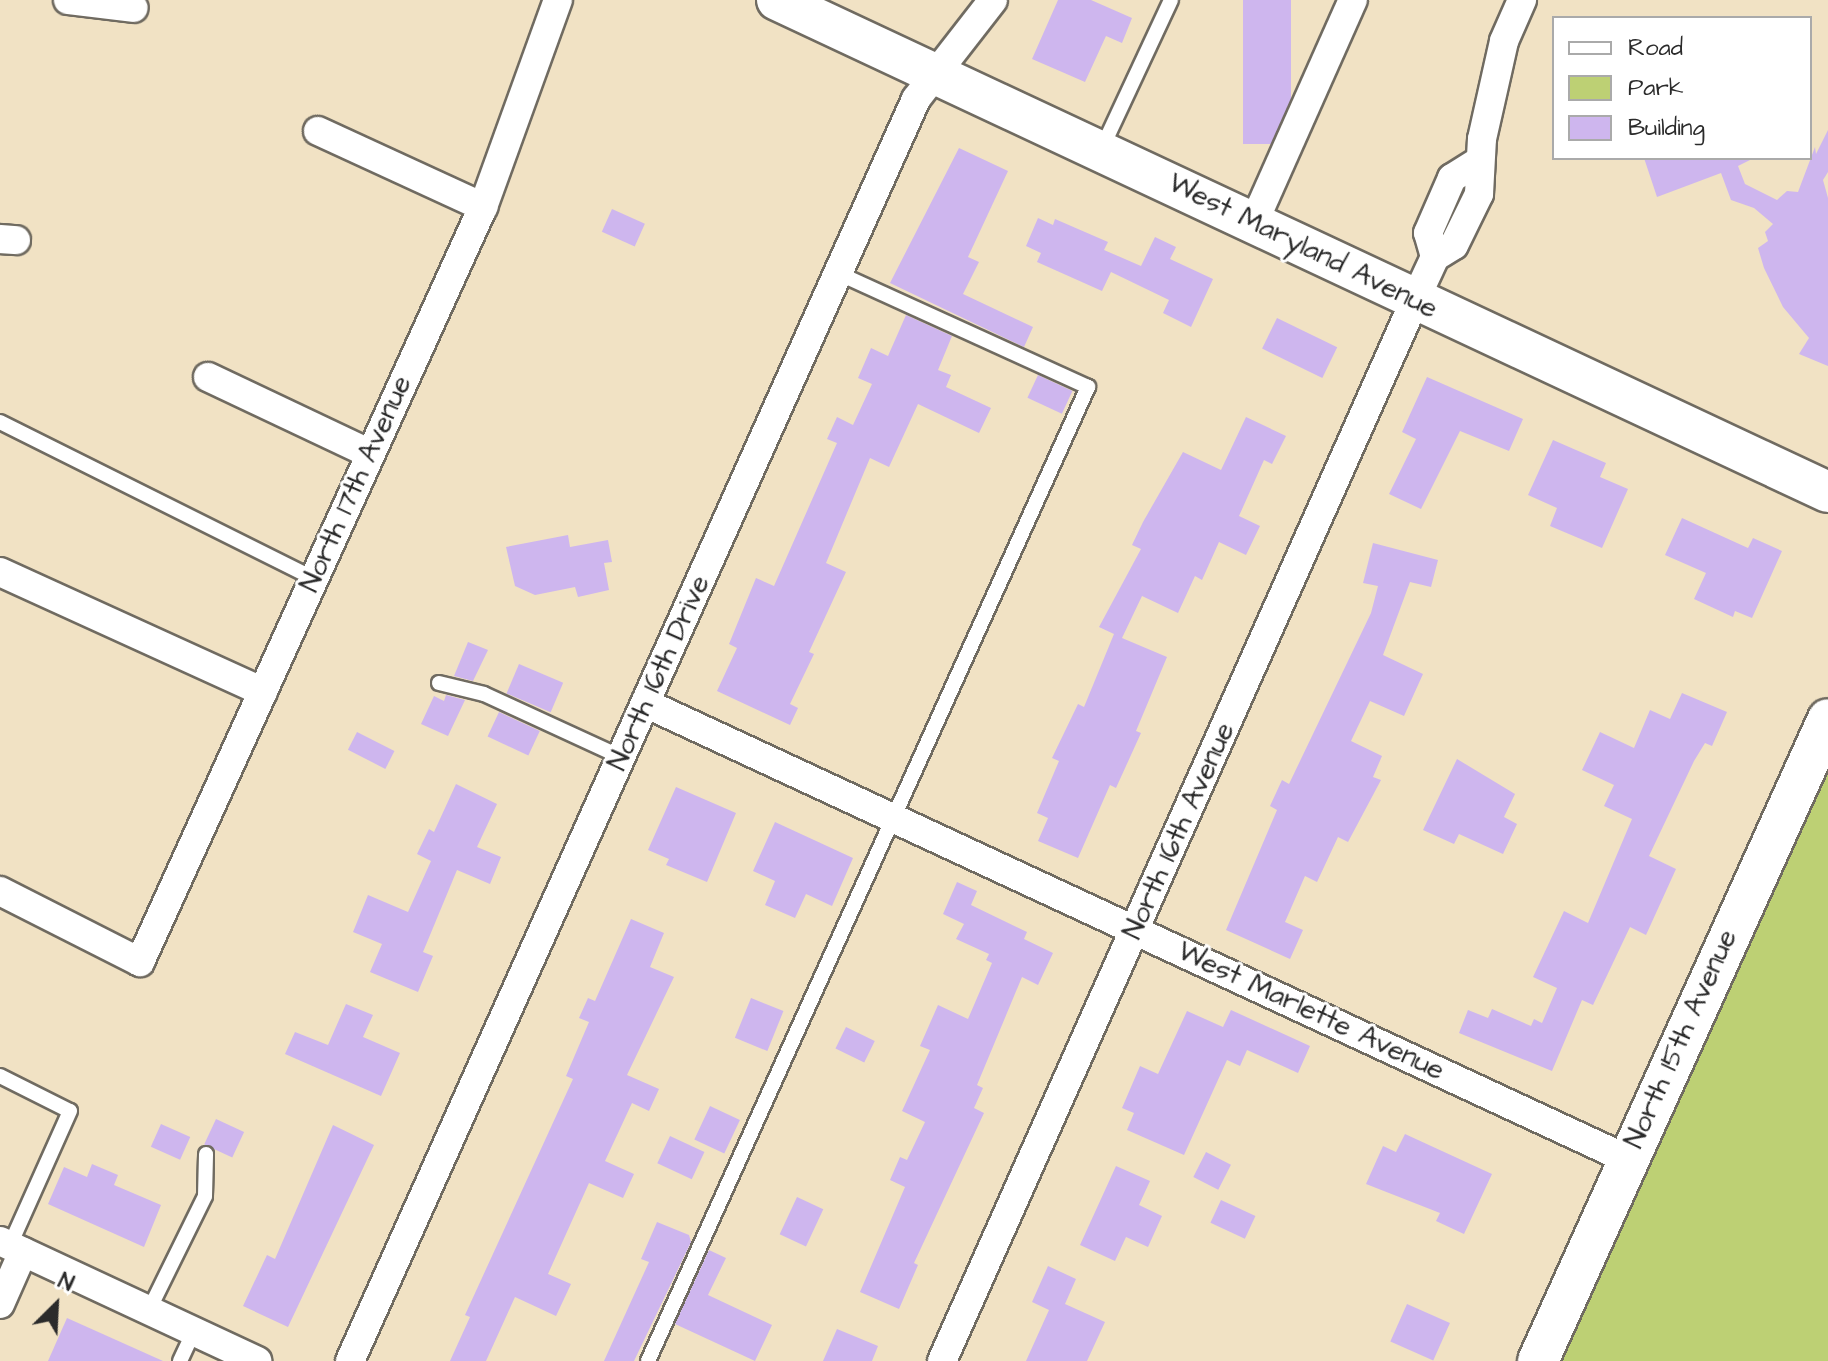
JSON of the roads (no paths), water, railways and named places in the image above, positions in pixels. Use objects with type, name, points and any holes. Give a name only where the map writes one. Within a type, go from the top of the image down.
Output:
[{"type":"street","points":[[68,0],[134,8]]},
{"type":"street","name":"North 17th Avenue","points":[[0,891],[140,962],[483,207],[558,0]]},
{"type":"street","name":"West Maryland Avenue","points":[[777,0],[1101,149],[1415,300],[1828,492]]},
{"type":"street","name":"North 16th Drive","points":[[350,1361],[916,99],[993,0]]},
{"type":"street","points":[[1254,222],[1353,0]]},
{"type":"street","points":[[1478,162],[1452,178],[1428,233],[1435,257],[1454,245],[1479,194],[1478,162],[1504,41],[1522,0]]},
{"type":"street","points":[[318,131],[483,207]]},
{"type":"street","points":[[1441,204],[1468,216]]},
{"type":"street","name":"North 16th Avenue","points":[[942,1361],[1435,257]]},
{"type":"street","points":[[208,377],[369,453]]},
{"type":"street","points":[[0,572],[263,692]]},
{"type":"street","name":"West Marlette Avenue","points":[[645,703],[1627,1159]]},
{"type":"street","name":"North 15th Avenue","points":[[1538,1361],[1828,719]]},
{"type":"street","points":[[0,1304],[11,1246],[257,1361]]},
{"type":"lane","points":[[1101,149],[1171,0]]},
{"type":"lane","points":[[648,1361],[1088,387],[838,273]]},
{"type":"lane","points":[[0,422],[313,578]]},
{"type":"lane","points":[[439,683],[484,694],[621,757]]},
{"type":"lane","points":[[0,1076],[70,1111],[11,1246]]},
{"type":"lane","points":[[149,1310],[205,1196],[206,1154]]},
{"type":"lane","points":[[180,1361],[194,1331]]}]
